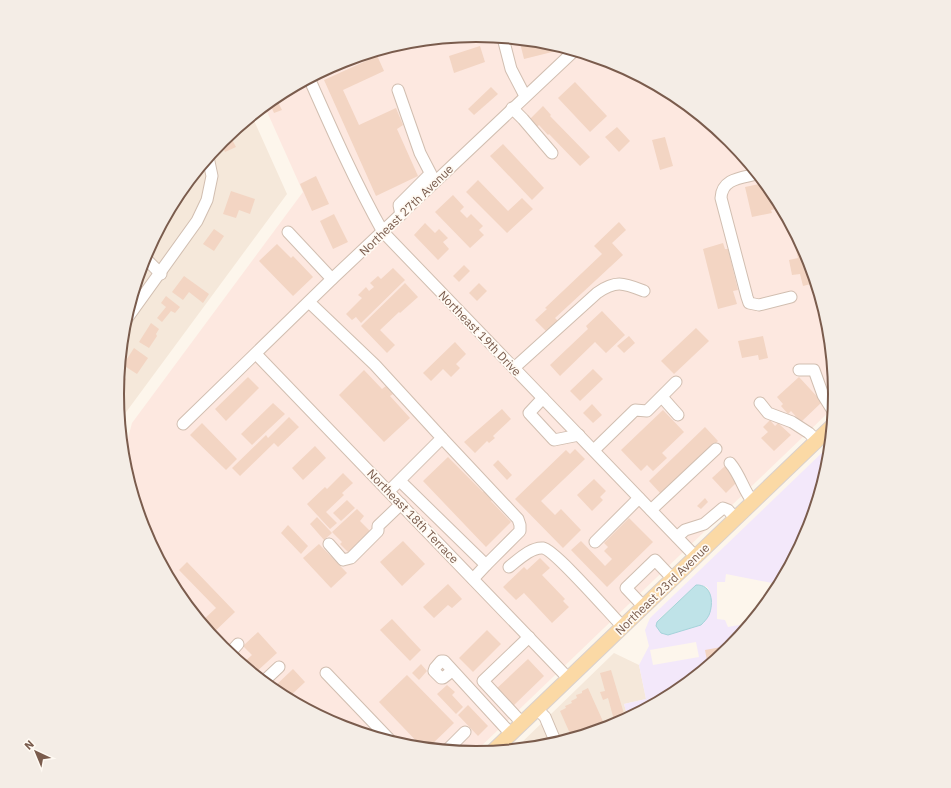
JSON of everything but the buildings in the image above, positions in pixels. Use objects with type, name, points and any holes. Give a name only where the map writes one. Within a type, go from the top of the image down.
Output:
[{"type":"main road","name":"Northeast 23rd Avenue","points":[[499,745],[825,433]]},
{"type":"street","points":[[505,44],[511,69],[525,96]]},
{"type":"street","name":"Northeast 27th Avenue","points":[[183,424],[332,279],[401,215],[432,178],[570,55]]},
{"type":"street","name":"Northeast 19th Drive","points":[[311,83],[369,208],[383,232],[696,557]]},
{"type":"street","points":[[398,90],[420,153],[432,178]]},
{"type":"street","points":[[512,108],[552,153]]},
{"type":"street","points":[[133,310],[161,274],[197,221],[207,200],[212,176],[209,164]]},
{"type":"street","points":[[751,176],[733,181],[721,190],[721,198],[747,297],[749,303],[759,305],[791,297]]},
{"type":"street","points":[[288,232],[332,279]]},
{"type":"street","points":[[149,262],[161,274]]},
{"type":"street","points":[[514,368],[596,293],[613,284],[624,284],[644,291]]},
{"type":"street","points":[[309,302],[375,365],[518,519],[520,530],[472,579]]},
{"type":"street","name":"Northeast 18th Terrace","points":[[256,354],[568,679]]},
{"type":"street","points":[[799,370],[814,370],[823,395],[828,402]]},
{"type":"street","points":[[594,450],[635,410],[647,411],[676,382]]},
{"type":"street","points":[[662,397],[678,415]]},
{"type":"street","points":[[543,398],[529,413],[554,440],[579,435]]},
{"type":"street","points":[[760,403],[768,413],[792,422],[809,433],[817,441]]},
{"type":"street","points":[[389,491],[442,438]]},
{"type":"street","points":[[651,510],[716,449]]},
{"type":"street","points":[[730,463],[742,482],[746,494],[753,502]]},
{"type":"street","points":[[400,481],[486,565]]},
{"type":"street","points":[[594,542],[640,498]]},
{"type":"street","points":[[329,544],[343,560],[351,558],[378,532],[378,526],[401,504]]},
{"type":"street","points":[[677,537],[685,530],[704,524],[723,508],[728,510],[736,519]]},
{"type":"street","points":[[509,567],[534,549],[547,549],[567,567],[623,627]]},
{"type":"street","points":[[644,607],[626,588],[630,584],[655,560],[673,579]]},
{"type":"street","points":[[522,723],[483,681],[528,637]]},
{"type":"street","points":[[233,649],[238,644]]},
{"type":"street","points":[[267,678],[279,667]]},
{"type":"street","points":[[452,671],[511,734]]},
{"type":"street","points":[[326,672],[385,734]]},
{"type":"street","points":[[537,709],[545,717],[553,737]]},
{"type":"street","points":[[452,745],[465,732]]},
{"type":"shaded area","points":[[476,42],[521,45],[544,49],[589,61],[631,78],[671,101],[708,129],[740,162],[768,198],[791,238],[809,281],[821,325],[827,371],[827,414],[482,746],[430,743],[384,734],[320,710],[280,687],[243,659],[196,608],[183,590],[160,550],[142,507],[130,463],[127,441],[132,423],[303,192],[267,111],[300,89],[320,78],[362,61],[384,54],[430,45]]},
{"type":"shaded area","points":[[254,120],[287,194],[124,415],[124,371],[130,325],[135,303],[150,259],[160,238],[183,198],[196,180],[227,145]]},
{"type":"shaded area","points":[[822,452],[816,485],[801,529],[772,583],[726,574],[725,582],[717,582],[717,619],[725,620],[728,627],[741,625],[708,659],[690,673],[671,687],[626,712],[624,704],[646,699],[639,665],[649,646],[645,630],[650,618]],"holes":[[[696,585],[707,587],[710,592],[711,608],[659,619]],[[696,642],[699,657],[653,665],[650,650]]]},
{"type":"shaded area","points":[[614,653],[639,665],[646,699],[624,704],[626,712],[589,727],[567,734],[521,743]]},
{"type":"water","points":[[696,585],[705,588],[710,595],[711,610],[709,615],[701,625],[668,635],[661,633],[656,626],[657,622]]}]
